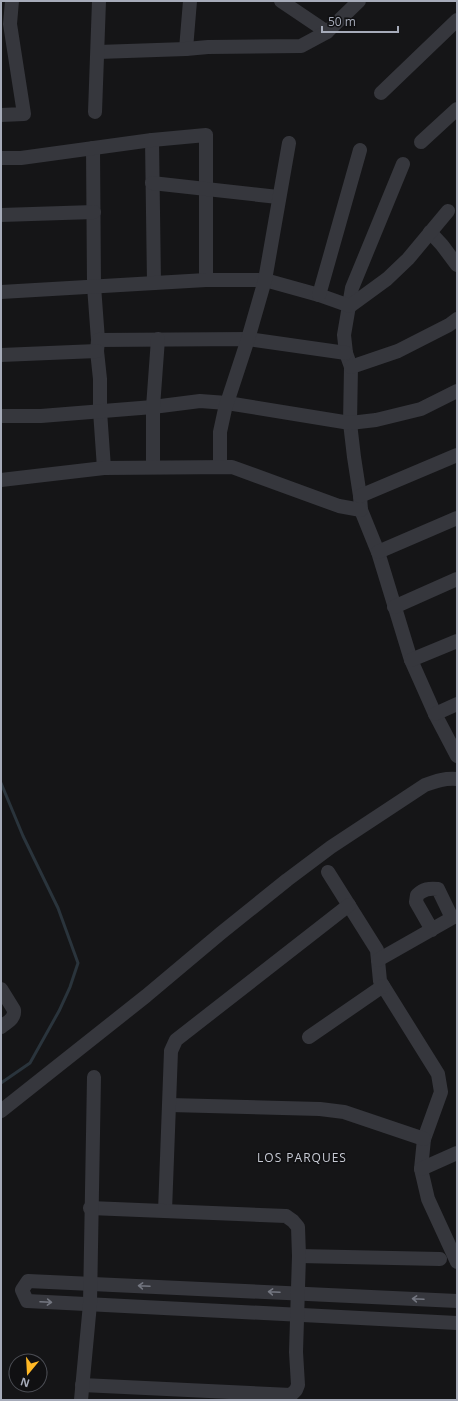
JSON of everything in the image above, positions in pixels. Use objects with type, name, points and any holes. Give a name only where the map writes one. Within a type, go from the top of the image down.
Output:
[{"type":"street","points":[[1,115],[24,114],[5,23],[12,1]]},
{"type":"street","points":[[95,112],[100,1]]},
{"type":"street","points":[[186,49],[190,1]]},
{"type":"street","points":[[281,1],[327,32]]},
{"type":"street","points":[[98,52],[208,47],[301,46],[327,32],[359,1]]},
{"type":"street","points":[[381,93],[457,20]]},
{"type":"street","points":[[421,142],[457,109]]},
{"type":"street","points":[[1,158],[21,158],[152,140],[206,135],[206,280]]},
{"type":"street","points":[[152,140],[154,283]]},
{"type":"street","points":[[220,467],[220,432],[227,403],[265,280],[278,197],[289,143]]},
{"type":"street","points":[[93,148],[94,286],[104,468]]},
{"type":"street","points":[[319,295],[360,150]]},
{"type":"street","points":[[403,164],[352,288],[344,335],[346,353],[351,367],[350,423],[361,503],[378,552],[411,660],[435,714],[457,756]]},
{"type":"street","points":[[152,183],[278,197]]},
{"type":"street","points":[[350,306],[387,279],[408,259],[448,211]]},
{"type":"street","points":[[1,215],[94,212]]},
{"type":"street","points":[[430,232],[457,265]]},
{"type":"street","points":[[1,292],[206,280],[265,280],[319,295],[350,306]]},
{"type":"street","points":[[351,367],[398,351],[449,325],[457,319]]},
{"type":"street","points":[[1,355],[158,339],[248,339],[346,353]]},
{"type":"street","points":[[153,467],[153,407],[158,339]]},
{"type":"street","points":[[1,416],[41,416],[153,407],[200,401],[227,403],[350,423],[376,420],[421,409],[457,391]]},
{"type":"street","points":[[1,480],[104,468],[232,467],[339,506],[352,509],[361,503],[457,455]]},
{"type":"street","points":[[378,552],[457,518]]},
{"type":"street","points":[[394,607],[457,579]]},
{"type":"street","points":[[411,660],[457,641]]},
{"type":"street","points":[[435,714],[457,704]]},
{"type":"street","points":[[1,1111],[146,996],[262,899],[331,847],[425,785],[439,780],[457,779]]},
{"type":"street","points":[[328,872],[377,950],[380,981],[438,1074],[441,1092],[424,1139],[421,1170],[428,1199],[457,1262]]},
{"type":"street","points":[[165,1211],[171,1051],[176,1040],[349,905]]},
{"type":"street","points":[[378,960],[432,930]]},
{"type":"street","points":[[309,1037],[383,986]]},
{"type":"street","points":[[1,989],[15,1014],[13,1018],[1,1027]]},
{"type":"street","points":[[81,1400],[90,1304],[90,1208],[94,1077]]},
{"type":"street","points":[[170,1105],[320,1109],[344,1112],[424,1139]]},
{"type":"street","points":[[421,1170],[457,1153]]},
{"type":"street","points":[[82,1385],[226,1396],[291,1395],[296,1390],[298,1385],[296,1352],[299,1256],[298,1227],[293,1221],[286,1216],[90,1208]]},
{"type":"street","points":[[299,1256],[440,1259]]},
{"type":"street","points":[[457,1301],[28,1281],[22,1290],[27,1301],[457,1323]]},
{"type":"waterway","points":[[1,783],[23,836],[58,908],[78,963],[70,987],[59,1011],[30,1063],[1,1083]]},
{"type":"district","name":"LOS PARQUES","points":[[302,1157]]}]
